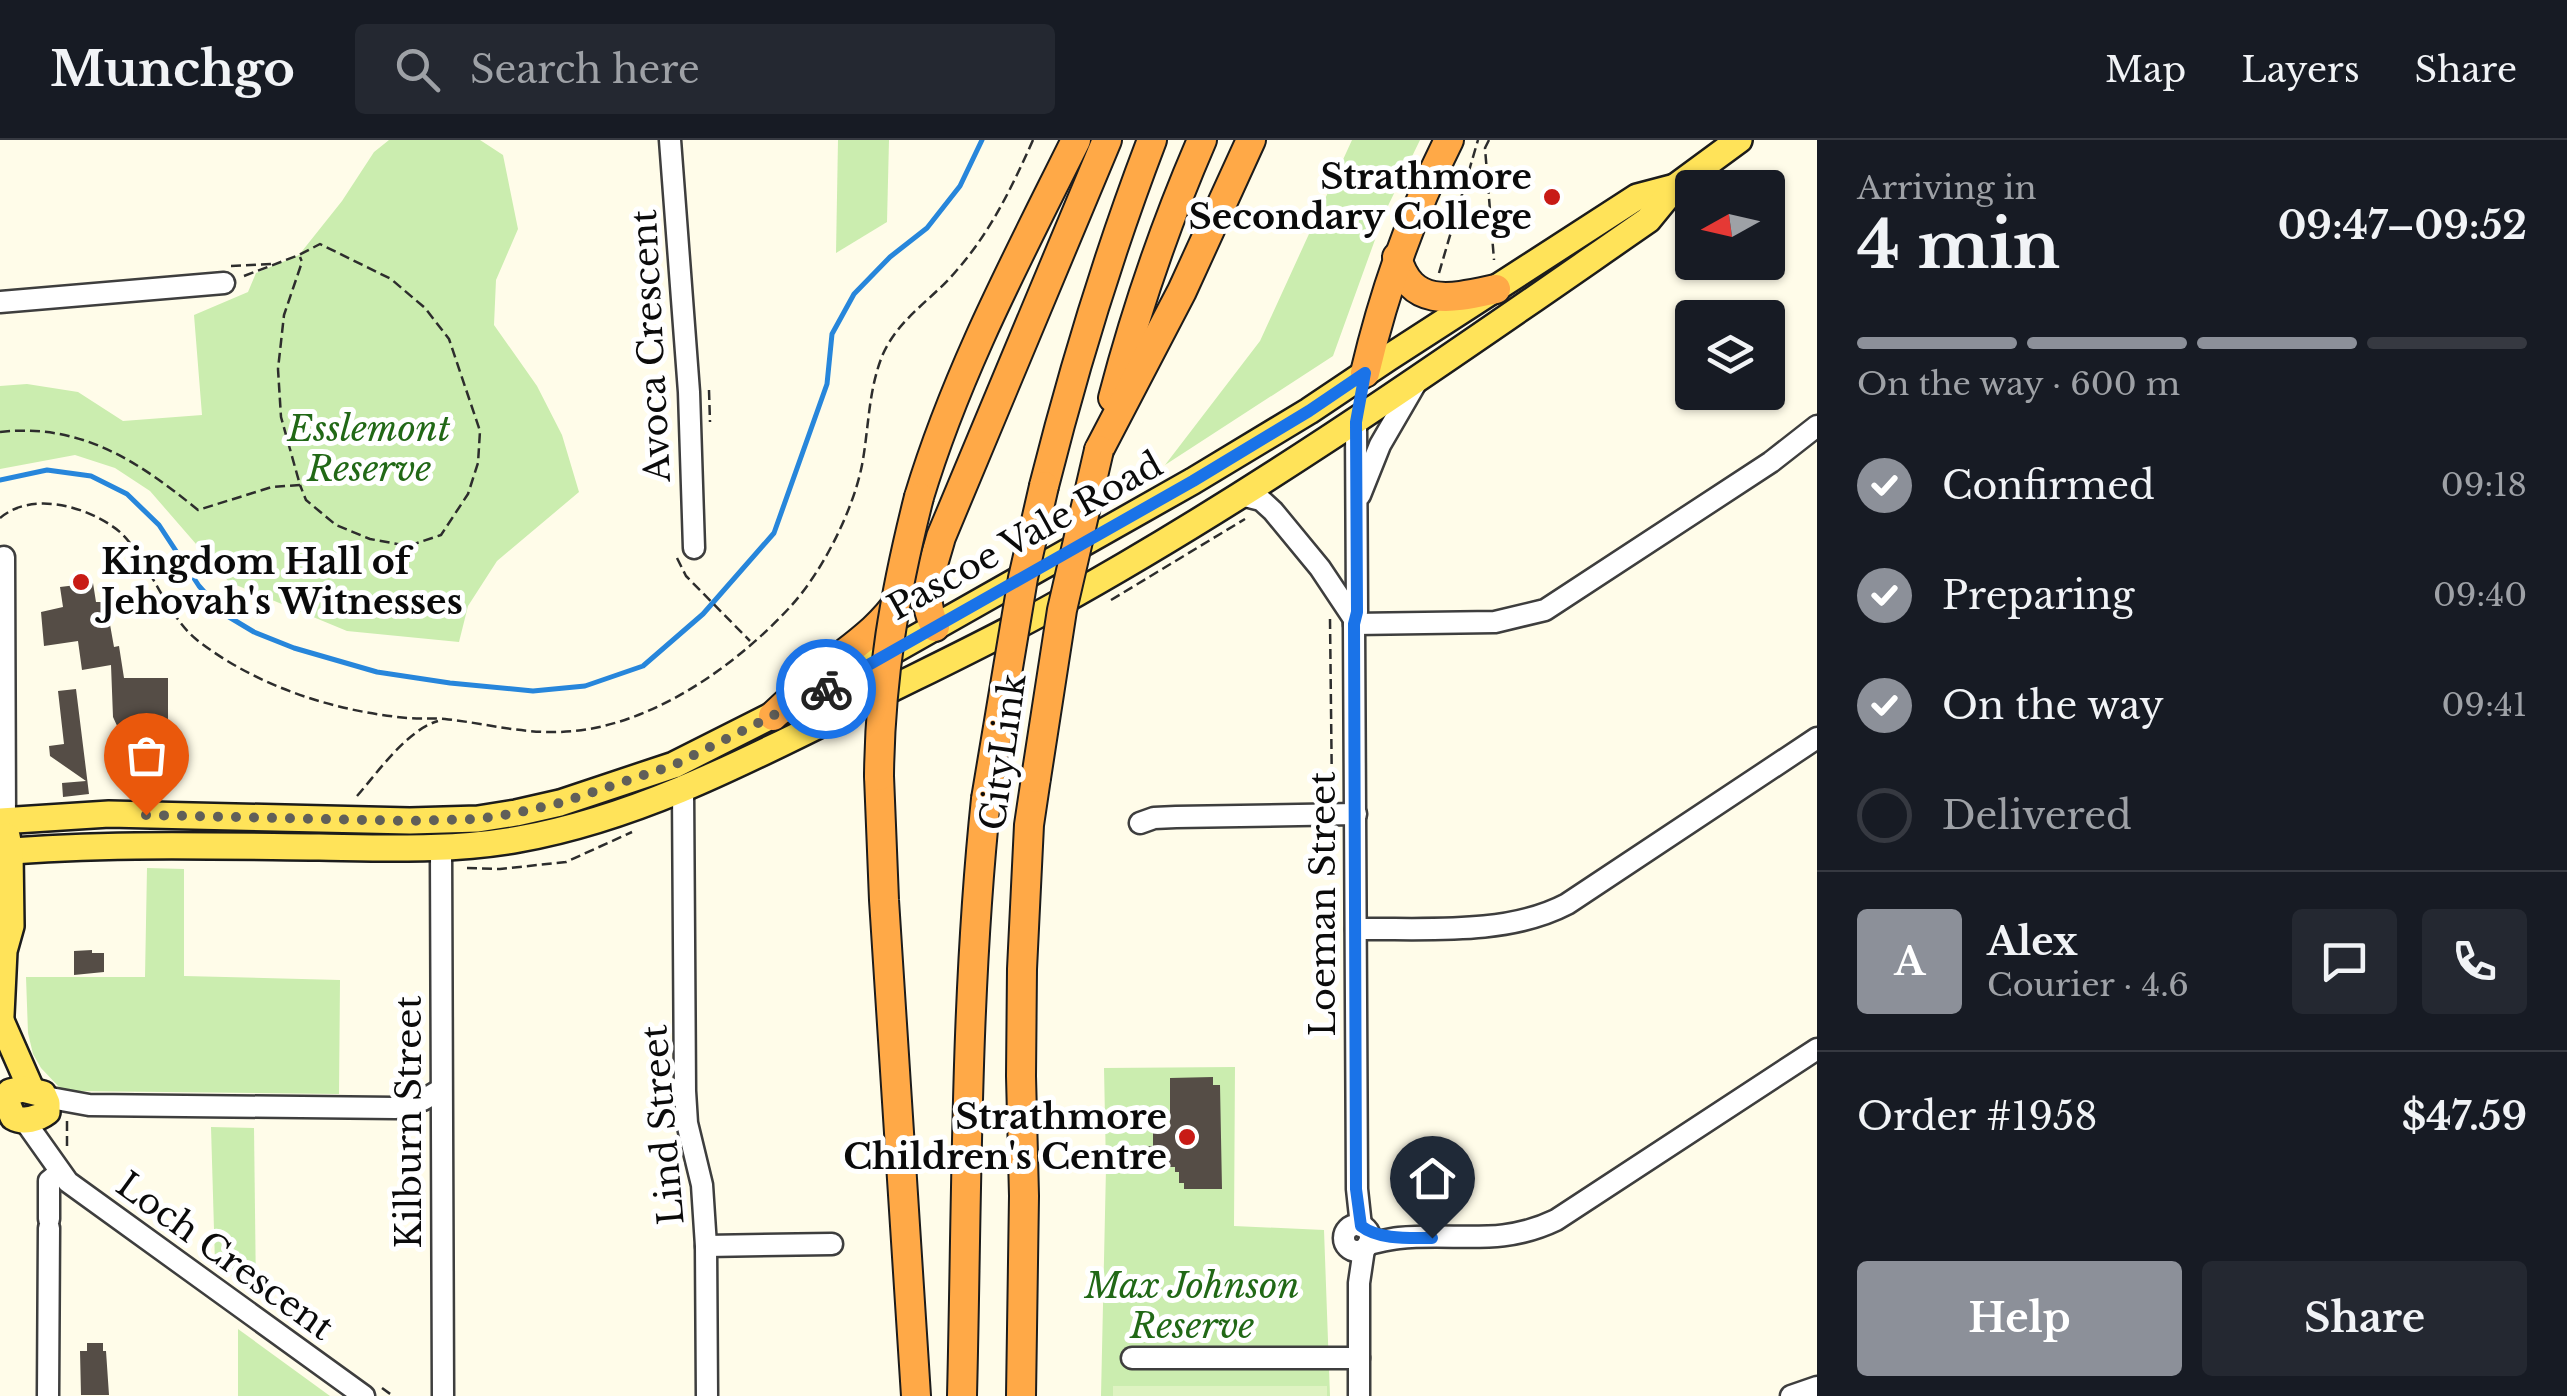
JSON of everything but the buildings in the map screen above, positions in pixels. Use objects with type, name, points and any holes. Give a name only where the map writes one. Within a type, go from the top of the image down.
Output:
[{"type":"highway","points":[[916,1396],[884,900],[879,776],[885,662],[903,560],[939,433],[976,342],[1076,140]]},
{"type":"highway","points":[[935,627],[926,610],[927,590],[941,538],[1107,140]]},
{"type":"highway","name":"CityLink","points":[[962,1396],[968,1054],[986,800],[1023,578],[1044,486],[1104,271],[1152,140]]},
{"type":"highway","name":"CityLink","points":[[1021,1396],[1022,969],[1036,778],[1062,610],[1120,369],[1183,184],[1202,140]]},
{"type":"highway","points":[[1099,450],[1182,291],[1250,140]]},
{"type":"highway","points":[[1365,373],[1397,258],[1449,140]]},
{"type":"highway","points":[[1397,258],[1401,273],[1422,294],[1471,294],[1496,289]]},
{"type":"highway","points":[[773,716],[888,617],[941,538]]},
{"type":"main road","name":"Pascoe Vale Road","points":[[1698,170],[1738,140]]},
{"type":"main road","name":"Pascoe Vale Road","points":[[3,836],[109,814],[478,819],[560,803],[674,765],[773,716],[1193,481],[1309,411],[1637,197],[1675,187]]},
{"type":"main road","name":"Pascoe Vale Road","points":[[3,836],[62,850],[159,844],[448,858],[564,829],[683,789],[969,650],[1244,506],[1356,422],[1648,220],[1675,187]]},
{"type":"main road","points":[[1356,422],[1365,373]]},
{"type":"main road","points":[[935,627],[969,650]]},
{"type":"main road","points":[[3,836],[11,926],[2,945],[1,1029],[25,1101]]},
{"type":"main road","points":[[11,895],[30,874],[62,850]]},
{"type":"street","name":"Avoca Crescent","points":[[670,140],[688,378],[694,548]]},
{"type":"street","points":[[0,302],[224,284]]},
{"type":"street","points":[[1356,502],[1380,445],[1416,381]]},
{"type":"street","name":"Loeman Street","points":[[1356,422],[1359,1396]]},
{"type":"street","points":[[1244,506],[1261,500],[1273,511],[1320,568],[1354,621],[1495,622],[1545,610],[1771,462],[1817,426]]},
{"type":"street","points":[[3,836],[4,557]]},
{"type":"street","points":[[1356,929],[1494,926],[1545,916],[1817,738]]},
{"type":"street","name":"Lind Street","points":[[683,789],[685,1091],[702,1186],[707,1396]]},
{"type":"street","points":[[1140,823],[1176,816],[1356,814]]},
{"type":"street","name":"Kilburn Street","points":[[444,1396],[440,1090],[448,858]]},
{"type":"street","points":[[1361,1238],[1508,1236],[1540,1228],[1817,1049]]},
{"type":"street","points":[[25,1101],[396,1108],[440,1090]]},
{"type":"street","points":[[25,1101],[50,1128],[61,1163],[50,1182],[48,1396]]},
{"type":"street","name":"Loch Crescent","points":[[61,1163],[81,1192],[371,1391]]},
{"type":"street","points":[[706,1246],[832,1244]]},
{"type":"street","points":[[1132,1358],[1359,1358]]},
{"type":"street","points":[[1792,1396],[1817,1387]]},
{"type":"path","points":[[0,518],[11,509],[61,504],[92,513],[118,529],[185,628],[221,657],[276,687],[406,718],[444,719],[533,732],[612,724],[650,710],[706,679],[795,601],[815,573],[851,501],[861,471],[876,377],[884,353],[910,314],[954,274],[978,245],[1008,195],[1033,140]]},
{"type":"path","points":[[1431,295],[1479,140],[1487,142],[1494,260]]},
{"type":"path","points":[[224,284],[320,244],[392,279],[425,308],[449,339],[480,431],[478,463],[468,494],[441,535],[408,546],[370,539],[336,525],[306,500],[282,417],[278,369],[284,316],[302,262],[299,256]]},
{"type":"path","points":[[1,430],[77,436],[122,455],[198,510],[272,487],[300,485]]},
{"type":"path","points":[[1100,605],[1132,588],[1244,506]]},
{"type":"path","points":[[686,576],[751,642]]},
{"type":"path","points":[[1330,619],[1332,814]]},
{"type":"path","points":[[351,800],[424,724],[444,719]]},
{"type":"path","points":[[448,858],[500,869],[566,862],[631,833]]},
{"type":"path","points":[[25,1101],[67,1121],[61,1163]]},
{"type":"path","points":[[371,1391],[393,1396]]},
{"type":"green space","name":"Esslemont Reserve","points":[[389,140],[480,140],[503,155],[518,229],[496,280],[494,325],[537,386],[562,435],[579,492],[497,561],[468,606],[459,642],[347,631],[229,582],[150,491],[115,468],[75,455],[0,469],[0,386],[27,384],[78,392],[123,421],[202,415],[194,315],[248,292],[256,273],[299,255],[374,152]]},
{"type":"green space","points":[[838,140],[889,140],[887,222],[836,253]]},
{"type":"green space","points":[[1352,140],[1420,140],[1385,212],[1333,356],[1165,465],[1260,341]]},
{"type":"green space","points":[[147,868],[184,869],[184,976],[340,980],[339,1094],[75,1091],[60,1088],[41,1068],[28,1033],[26,977],[145,977]]},
{"type":"green space","name":"Max Johnson Reserve","points":[[1235,1067],[1234,1226],[1324,1230],[1330,1396],[1101,1396],[1104,1068]]},
{"type":"green space","points":[[211,1127],[254,1128],[256,1294],[215,1264]]},
{"type":"green space","points":[[238,1329],[330,1396],[238,1396]]},
{"type":"green space","points":[[1113,1386],[1327,1386],[1327,1396],[1113,1396]]},
{"type":"waterway","points":[[0,480],[47,470],[91,476],[127,494],[159,525],[199,586],[224,614],[254,632],[294,648],[377,672],[533,691],[585,686],[643,666],[703,614],[774,533],[827,384],[832,334],[854,294],[890,257],[927,228],[960,186],[982,140]]},
{"type":"way so far","points":[[146,815],[410,821],[478,819],[516,813],[560,803],[674,765],[826,689]]},
{"type":"place","name":"Strathmore Secondary College","points":[[1552,197]]},
{"type":"place","name":"Kingdom Hall of Jehovah's Witnesses","points":[[81,582]]},
{"type":"place","name":"Strathmore Children's Centre","points":[[1187,1137]]},
{"type":"route","points":[[826,689],[1193,481],[1365,373],[1356,422],[1356,1189],[1361,1226],[1368,1232],[1432,1238]]}]
